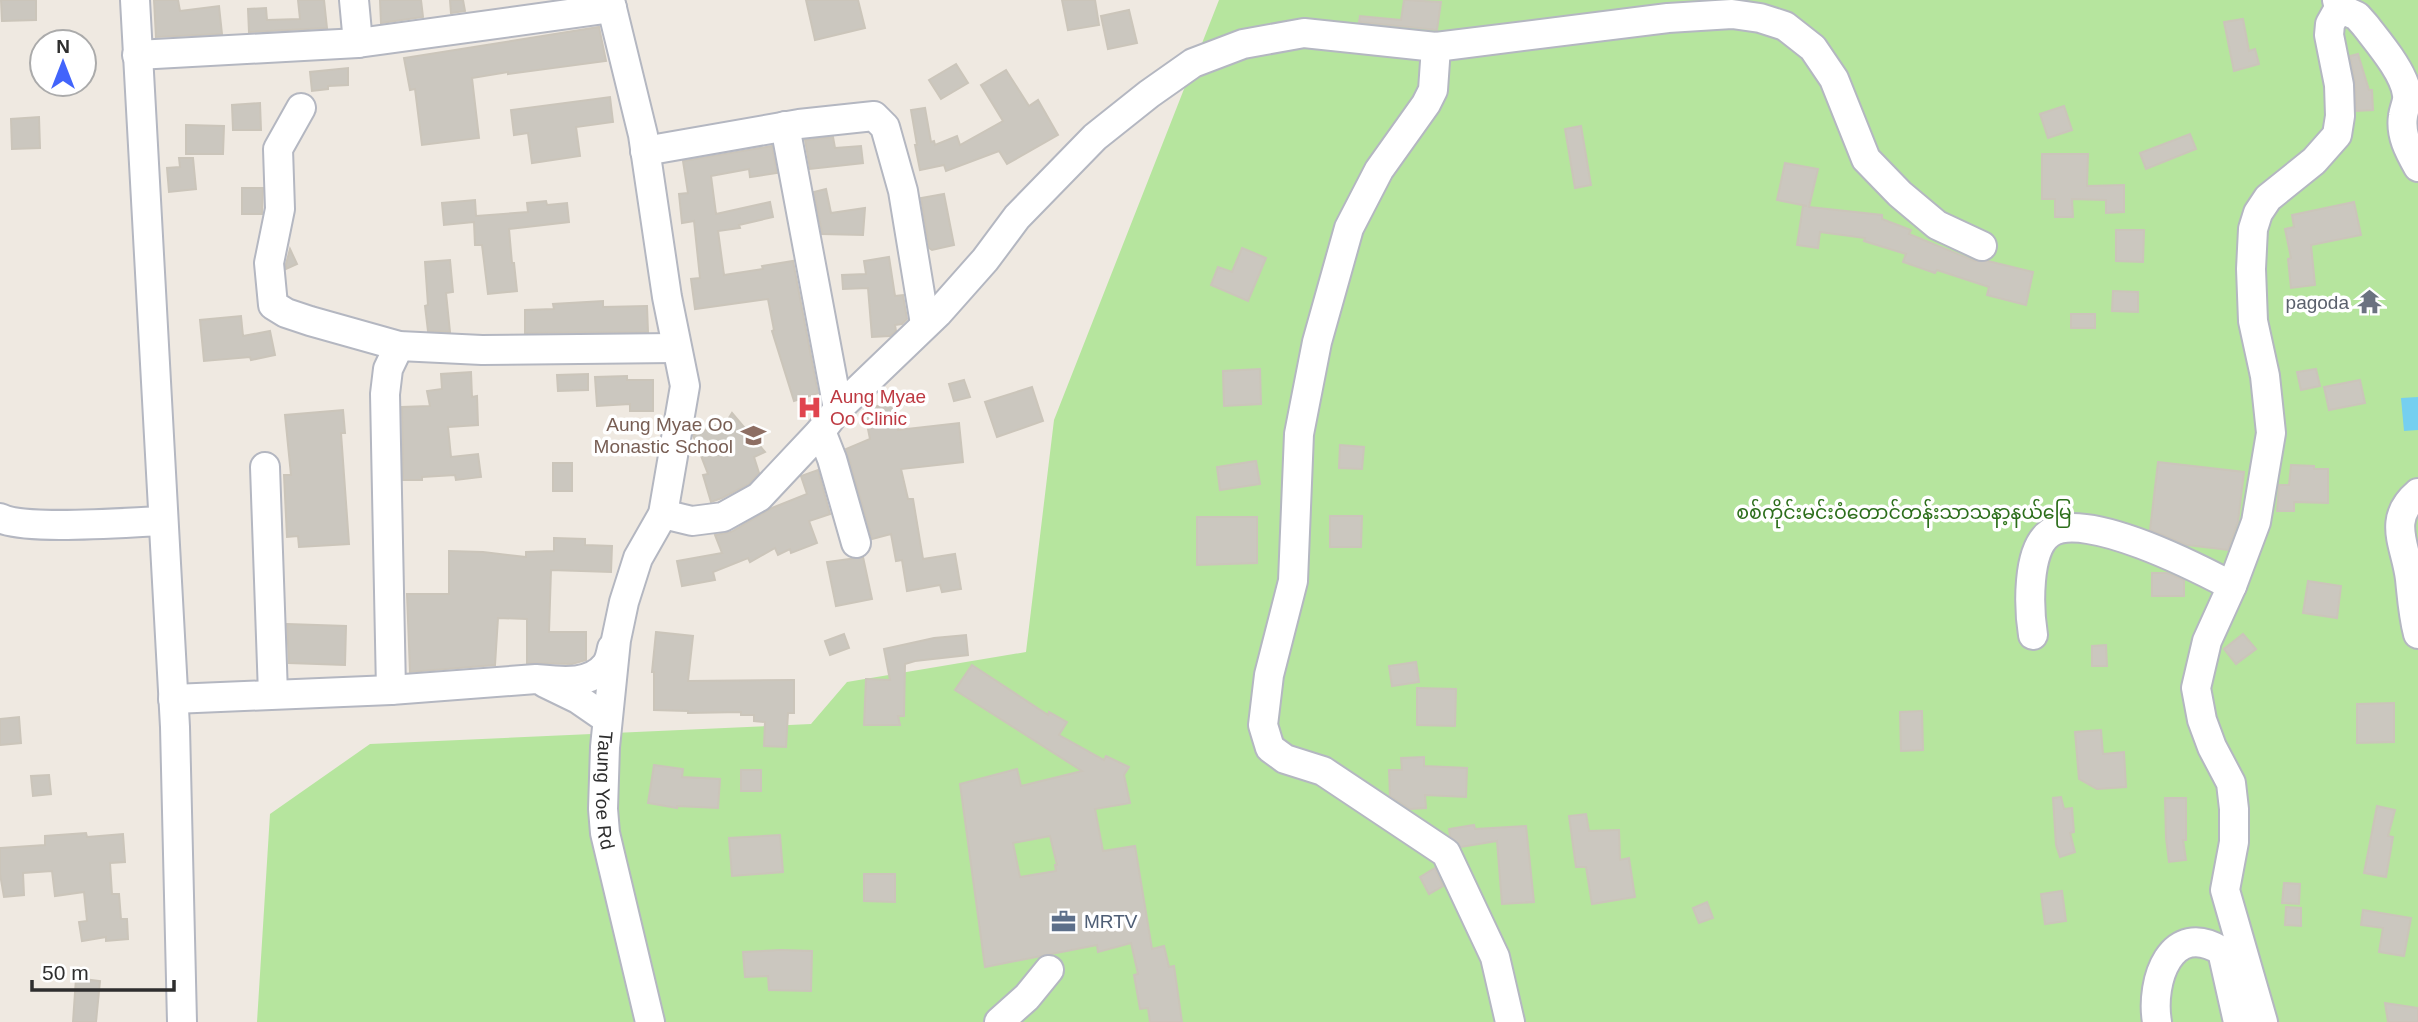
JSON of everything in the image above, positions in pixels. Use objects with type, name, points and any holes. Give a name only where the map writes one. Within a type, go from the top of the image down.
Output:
[{"type":"street","points":[[135,0],[173,699],[182,1022]]},
{"type":"street","points":[[354,0],[358,43]]},
{"type":"street","points":[[137,55],[358,43],[611,4]]},
{"type":"street","name":"Taung Yoe Rd","points":[[611,4],[645,150],[675,348],[685,386],[663,514],[638,558],[615,640],[607,719],[603,822],[650,1022]]},
{"type":"street","points":[[2263,1022],[2225,890],[2234,842],[2231,783],[2212,747],[2202,720],[2196,688],[2207,641],[2232,586],[2256,522],[2271,433],[2265,376],[2253,321],[2253,229],[2258,213],[2268,198],[2314,161],[2337,135],[2340,116],[2339,85],[2329,35],[2330,24],[2338,4],[2357,16],[2379,44],[2404,85],[2407,101],[2403,134],[2407,149],[2418,167]]},
{"type":"street","points":[[663,514],[692,521],[723,517],[759,497],[838,409],[979,267],[1017,217],[1095,137],[1193,63],[1243,44],[1304,33],[1436,47],[1641,21],[1720,15],[1760,18],[1785,26],[1813,48],[1834,79],[1866,159],[1900,194],[1937,225],[1982,246]]},
{"type":"street","points":[[1436,47],[1433,90],[1379,170],[1349,228],[1317,342],[1299,434],[1293,581],[1269,675],[1263,725],[1270,748],[1278,754],[1323,771],[1446,853],[1495,957],[1510,1022]]},
{"type":"street","points":[[301,108],[278,149],[279,209],[269,263],[273,305],[286,313],[310,321],[399,346],[482,350],[675,348]]},
{"type":"street","points":[[645,150],[785,126],[874,116],[885,127],[903,191],[925,324]]},
{"type":"street","points":[[785,126],[838,409]]},
{"type":"street","points":[[391,690],[385,394],[388,369],[399,346]]},
{"type":"street","points":[[821,431],[832,459],[856,543]]},
{"type":"street","points":[[265,467],[273,694]]},
{"type":"street","points":[[2418,493],[2406,503],[2400,517],[2401,545],[2410,577],[2418,634]]},
{"type":"street","points":[[0,518],[6,521],[43,524],[163,521]]},
{"type":"street","points":[[2032,635],[2030,584],[2039,547],[2050,533],[2067,527],[2101,531],[2135,542],[2232,586]]},
{"type":"street","points":[[173,699],[391,690],[536,679],[588,679],[606,665],[615,640]]},
{"type":"street","points":[[536,679],[578,699],[607,719]]},
{"type":"street","points":[[2157,1022],[2157,992],[2167,958],[2187,943],[2198,941],[2212,944],[2222,951],[2238,1022]]},
{"type":"street","points":[[999,1022],[1027,997],[1049,970]]},
{"type":"green space","name":"စစ်ကိုင်းမင်းဝံတောင်တန်းသာသနာ့နယ်မြေ","points":[[1219,0],[2418,0],[2418,1022],[257,1022],[270,814],[370,744],[811,724],[847,682],[1026,652],[1054,420]]},
{"type":"water","points":[[2418,397],[2418,430],[2404,431],[2401,398]]},
{"type":"building","points":[[1,0],[36,0],[36,20],[2,21]]},
{"type":"building","points":[[154,0],[178,0],[180,11],[219,6],[222,34],[156,37]]},
{"type":"building","points":[[298,0],[324,0],[327,28],[249,32],[248,9],[266,8],[267,20],[300,19]]},
{"type":"building","points":[[380,0],[421,0],[423,17],[381,23]]},
{"type":"building","points":[[450,0],[463,0],[465,11],[451,13]]},
{"type":"building","points":[[806,0],[858,0],[865,28],[815,40]]},
{"type":"building","points":[[1062,0],[1095,0],[1099,25],[1068,30]]},
{"type":"building","points":[[1404,0],[1441,2],[1437,30],[1359,22],[1360,16],[1401,20]]},
{"type":"building","points":[[1129,10],[1137,43],[1108,49],[1101,16]]},
{"type":"building","points":[[2243,19],[2249,51],[2255,49],[2259,64],[2234,71],[2224,22]]},
{"type":"building","points":[[599,27],[606,61],[472,78],[479,138],[422,145],[415,89],[410,90],[404,58]]},
{"type":"building","points":[[2358,54],[2369,90],[2372,90],[2373,110],[2356,111],[2355,82],[2350,56]]},
{"type":"building","points":[[956,64],[968,83],[941,99],[929,80]]},
{"type":"building","points":[[348,68],[348,85],[328,86],[328,89],[312,91],[310,72]]},
{"type":"building","points":[[1006,70],[1029,106],[1038,100],[1058,135],[1007,164],[999,151],[946,171],[944,165],[920,170],[911,110],[925,108],[931,142],[934,141],[935,145],[957,136],[960,145],[1003,121],[981,85]]},
{"type":"building","points":[[610,97],[613,122],[576,127],[580,156],[532,163],[528,133],[514,135],[511,110]]},
{"type":"building","points":[[260,103],[261,130],[233,130],[232,105]]},
{"type":"building","points":[[2064,106],[2072,130],[2048,138],[2040,114]]},
{"type":"building","points":[[39,117],[40,148],[12,149],[11,119]]},
{"type":"building","points":[[186,125],[224,126],[223,154],[186,154]]},
{"type":"building","points":[[1581,126],[1591,185],[1575,188],[1565,129]]},
{"type":"building","points":[[2190,134],[2196,149],[2146,169],[2140,153]]},
{"type":"building","points":[[833,137],[835,148],[861,146],[863,163],[810,169],[805,140]]},
{"type":"building","points":[[772,146],[777,173],[750,177],[749,169],[711,176],[716,214],[770,202],[773,217],[739,225],[740,228],[718,231],[724,275],[793,261],[818,393],[794,401],[772,331],[774,330],[768,299],[695,309],[691,279],[700,278],[694,221],[682,223],[679,194],[688,193],[683,161]]},
{"type":"building","points":[[2042,154],[2088,154],[2087,186],[2124,185],[2124,212],[2106,213],[2106,200],[2072,199],[2073,217],[2055,217],[2055,199],[2042,199]]},
{"type":"building","points":[[179,158],[193,158],[196,189],[169,192],[167,168],[180,167]]},
{"type":"building","points":[[1785,163],[1818,169],[1809,207],[1882,215],[1882,219],[1911,230],[1909,234],[1975,261],[1988,261],[2033,272],[2026,305],[1987,295],[1989,287],[1903,262],[1906,254],[1864,241],[1865,238],[1820,232],[1818,248],[1797,245],[1803,206],[1807,206],[1777,200]]},
{"type":"building","points":[[242,188],[263,188],[262,214],[242,214]]},
{"type":"building","points":[[826,189],[831,213],[865,208],[863,235],[822,234],[814,192]]},
{"type":"building","points":[[944,194],[954,245],[932,250],[929,248],[921,198]]},
{"type":"building","points":[[475,200],[476,216],[528,212],[527,203],[567,203],[569,222],[509,229],[517,291],[488,294],[482,245],[475,245],[474,222],[444,225],[442,203]]},
{"type":"building","points":[[2354,202],[2361,235],[2311,245],[2315,285],[2291,288],[2288,259],[2291,258],[2285,229],[2294,227],[2292,215]]},
{"type":"building","points":[[2116,230],[2144,230],[2143,262],[2116,261]]},
{"type":"building","points":[[1242,248],[1266,258],[1248,301],[1211,285],[1218,267],[1232,272]]},
{"type":"building","points":[[290,249],[297,264],[286,269],[286,264]]},
{"type":"building","points":[[889,257],[895,296],[903,295],[907,319],[902,324],[895,325],[896,331],[890,336],[872,337],[868,288],[843,289],[842,275],[866,274],[864,261]]},
{"type":"building","points":[[450,260],[453,292],[446,293],[450,332],[428,331],[425,262]]},
{"type":"building","points":[[2113,291],[2138,292],[2138,312],[2112,311]]},
{"type":"building","points":[[603,301],[603,307],[647,306],[648,332],[525,333],[525,310],[554,309],[553,304]]},
{"type":"building","points":[[2071,314],[2095,314],[2095,328],[2071,328]]},
{"type":"building","points":[[241,316],[243,336],[270,331],[275,355],[251,360],[250,357],[204,361],[200,320]]},
{"type":"building","points":[[1260,369],[1261,404],[1224,406],[1223,371]]},
{"type":"building","points":[[2316,369],[2320,386],[2301,390],[2297,372]]},
{"type":"building","points":[[471,372],[472,397],[477,396],[478,425],[448,427],[451,457],[478,454],[481,477],[456,480],[455,475],[403,480],[402,407],[430,406],[427,391],[442,389],[441,374]]},
{"type":"building","points":[[588,374],[588,390],[558,391],[557,375]]},
{"type":"building","points":[[627,376],[627,380],[653,380],[653,411],[630,411],[630,404],[597,406],[595,377]]},
{"type":"building","points":[[964,380],[970,397],[954,401],[949,384]]},
{"type":"building","points":[[2360,380],[2365,403],[2329,410],[2324,387]]},
{"type":"building","points":[[1032,387],[1043,421],[997,437],[985,402]]},
{"type":"building","points":[[892,403],[898,430],[959,423],[963,462],[901,469],[908,499],[913,499],[923,559],[955,554],[961,589],[942,592],[940,585],[907,591],[902,560],[896,561],[891,534],[872,539],[846,449],[870,439],[864,409]]},
{"type":"building","points":[[343,410],[345,433],[341,433],[349,544],[299,547],[298,536],[287,537],[284,475],[291,475],[285,415]]},
{"type":"building","points":[[732,413],[765,452],[754,457],[759,473],[749,484],[711,502],[703,475],[708,474],[693,435],[727,421]]},
{"type":"building","points":[[1340,445],[1364,447],[1362,469],[1339,468]]},
{"type":"building","points":[[1256,461],[1260,484],[1220,490],[1217,467]]},
{"type":"building","points":[[2158,462],[2244,472],[2238,522],[2228,550],[2187,545],[2150,530]]},
{"type":"building","points":[[553,463],[572,463],[572,491],[553,491]]},
{"type":"building","points":[[2291,465],[2328,469],[2328,503],[2294,502],[2294,511],[2277,511],[2279,485],[2289,485]]},
{"type":"building","points":[[818,470],[830,514],[809,521],[817,543],[791,553],[790,549],[778,555],[775,548],[750,562],[748,558],[713,572],[715,580],[682,586],[677,561],[722,553],[715,535],[731,532],[772,508],[807,494],[801,476]]},
{"type":"building","points":[[1330,516],[1362,516],[1361,547],[1330,547]]},
{"type":"building","points":[[1197,517],[1257,517],[1257,563],[1197,565]]},
{"type":"building","points":[[554,538],[585,539],[585,545],[612,546],[611,572],[551,570],[549,632],[586,632],[586,660],[572,664],[527,663],[527,619],[498,618],[495,665],[410,672],[407,594],[449,594],[449,551],[526,557],[526,552],[554,551]]},
{"type":"building","points":[[863,557],[872,599],[836,606],[827,562]]},
{"type":"building","points":[[2152,573],[2167,573],[2184,580],[2184,596],[2152,596]]},
{"type":"building","points":[[2308,581],[2341,586],[2337,618],[2303,613]]},
{"type":"building","points":[[287,624],[346,626],[345,665],[289,663]]},
{"type":"building","points":[[656,632],[693,636],[688,681],[794,680],[794,713],[788,713],[786,747],[764,746],[765,722],[754,721],[754,715],[741,715],[741,712],[688,713],[654,710],[652,672]]},
{"type":"building","points":[[844,634],[849,648],[830,655],[825,641]]},
{"type":"building","points":[[2243,634],[2256,649],[2236,664],[2224,649]]},
{"type":"building","points":[[966,635],[968,655],[905,664],[904,716],[898,716],[900,725],[864,725],[866,679],[890,680],[884,649],[934,638]]},
{"type":"building","points":[[2106,645],[2107,666],[2092,666],[2092,646]]},
{"type":"building","points":[[1416,662],[1419,682],[1392,686],[1389,666]]},
{"type":"building","points":[[972,665],[1048,715],[1049,712],[1067,722],[1059,735],[1104,760],[1106,756],[1129,767],[1124,775],[1130,803],[1095,809],[1103,851],[1135,846],[1152,949],[1164,946],[1169,967],[1174,966],[1182,1022],[1150,1022],[1148,1008],[1140,1009],[1134,975],[1138,974],[1131,943],[1098,952],[1097,945],[985,967],[960,784],[1017,769],[1021,786],[1082,771],[955,690]],"holes":[[[1050,836],[1056,871],[1020,877],[1013,843]]]},
{"type":"building","points":[[1417,688],[1456,689],[1455,726],[1417,725]]},
{"type":"building","points":[[2394,703],[2394,742],[2357,743],[2357,704]]},
{"type":"building","points":[[1922,711],[1923,750],[1901,751],[1900,712]]},
{"type":"building","points":[[19,717],[21,743],[0,745],[0,719]]},
{"type":"building","points":[[2101,730],[2103,754],[2124,752],[2126,787],[2097,789],[2079,779],[2075,732]]},
{"type":"building","points":[[1424,757],[1424,766],[1467,768],[1466,797],[1425,795],[1426,808],[1410,809],[1390,796],[1389,770],[1402,770],[1401,758]]},
{"type":"building","points":[[654,765],[683,769],[682,777],[720,779],[718,808],[677,808],[648,803]]},
{"type":"building","points":[[741,770],[761,770],[761,791],[741,791]]},
{"type":"building","points":[[49,775],[51,794],[33,796],[31,776]]},
{"type":"building","points":[[2061,797],[2064,809],[2072,808],[2074,832],[2070,833],[2075,852],[2060,857],[2056,845],[2053,798]]},
{"type":"building","points":[[2165,798],[2186,798],[2186,840],[2183,840],[2186,860],[2169,862]]},
{"type":"building","points":[[2377,806],[2395,810],[2388,836],[2393,837],[2386,877],[2364,873]]},
{"type":"building","points":[[1586,814],[1589,831],[1619,830],[1620,860],[1629,858],[1635,897],[1592,904],[1586,867],[1576,867],[1569,816]]},
{"type":"building","points":[[1474,825],[1475,829],[1526,826],[1534,902],[1502,904],[1497,841],[1461,847],[1450,836],[1449,829]]},
{"type":"building","points":[[86,833],[87,837],[123,834],[125,862],[110,863],[112,894],[119,894],[121,919],[127,919],[128,939],[106,941],[106,937],[82,941],[79,922],[87,921],[84,892],[55,896],[52,871],[23,873],[24,895],[4,897],[0,874],[0,848],[45,845],[45,836]]},
{"type":"building","points":[[780,835],[783,872],[732,876],[729,838]]},
{"type":"building","points":[[1435,868],[1443,886],[1429,894],[1420,877]]},
{"type":"building","points":[[864,874],[895,874],[895,902],[864,901]]},
{"type":"building","points":[[2284,883],[2300,884],[2299,904],[2282,903]]},
{"type":"building","points":[[2062,891],[2066,921],[2045,924],[2041,894]]},
{"type":"building","points":[[1707,902],[1713,918],[1699,923],[1693,908]]},
{"type":"building","points":[[2286,907],[2301,908],[2301,926],[2285,925]]},
{"type":"building","points":[[2363,910],[2411,918],[2404,956],[2379,952],[2383,928],[2361,925]]},
{"type":"building","points":[[812,951],[811,991],[769,990],[768,976],[745,977],[743,952]]},
{"type":"building","points":[[76,978],[100,981],[96,1022],[73,1022]]},
{"type":"building","points":[[2385,1003],[2418,1008],[2418,1022],[2388,1022]]},
{"type":"place","name":"pagoda","points":[[2369,302]]},
{"type":"place","name":"Aung Myae Oo Clinic","points":[[810,407]]},
{"type":"place","name":"Aung Myae Oo Monastic School","points":[[753,435]]},
{"type":"place","name":"MRTV","points":[[1064,921]]}]
